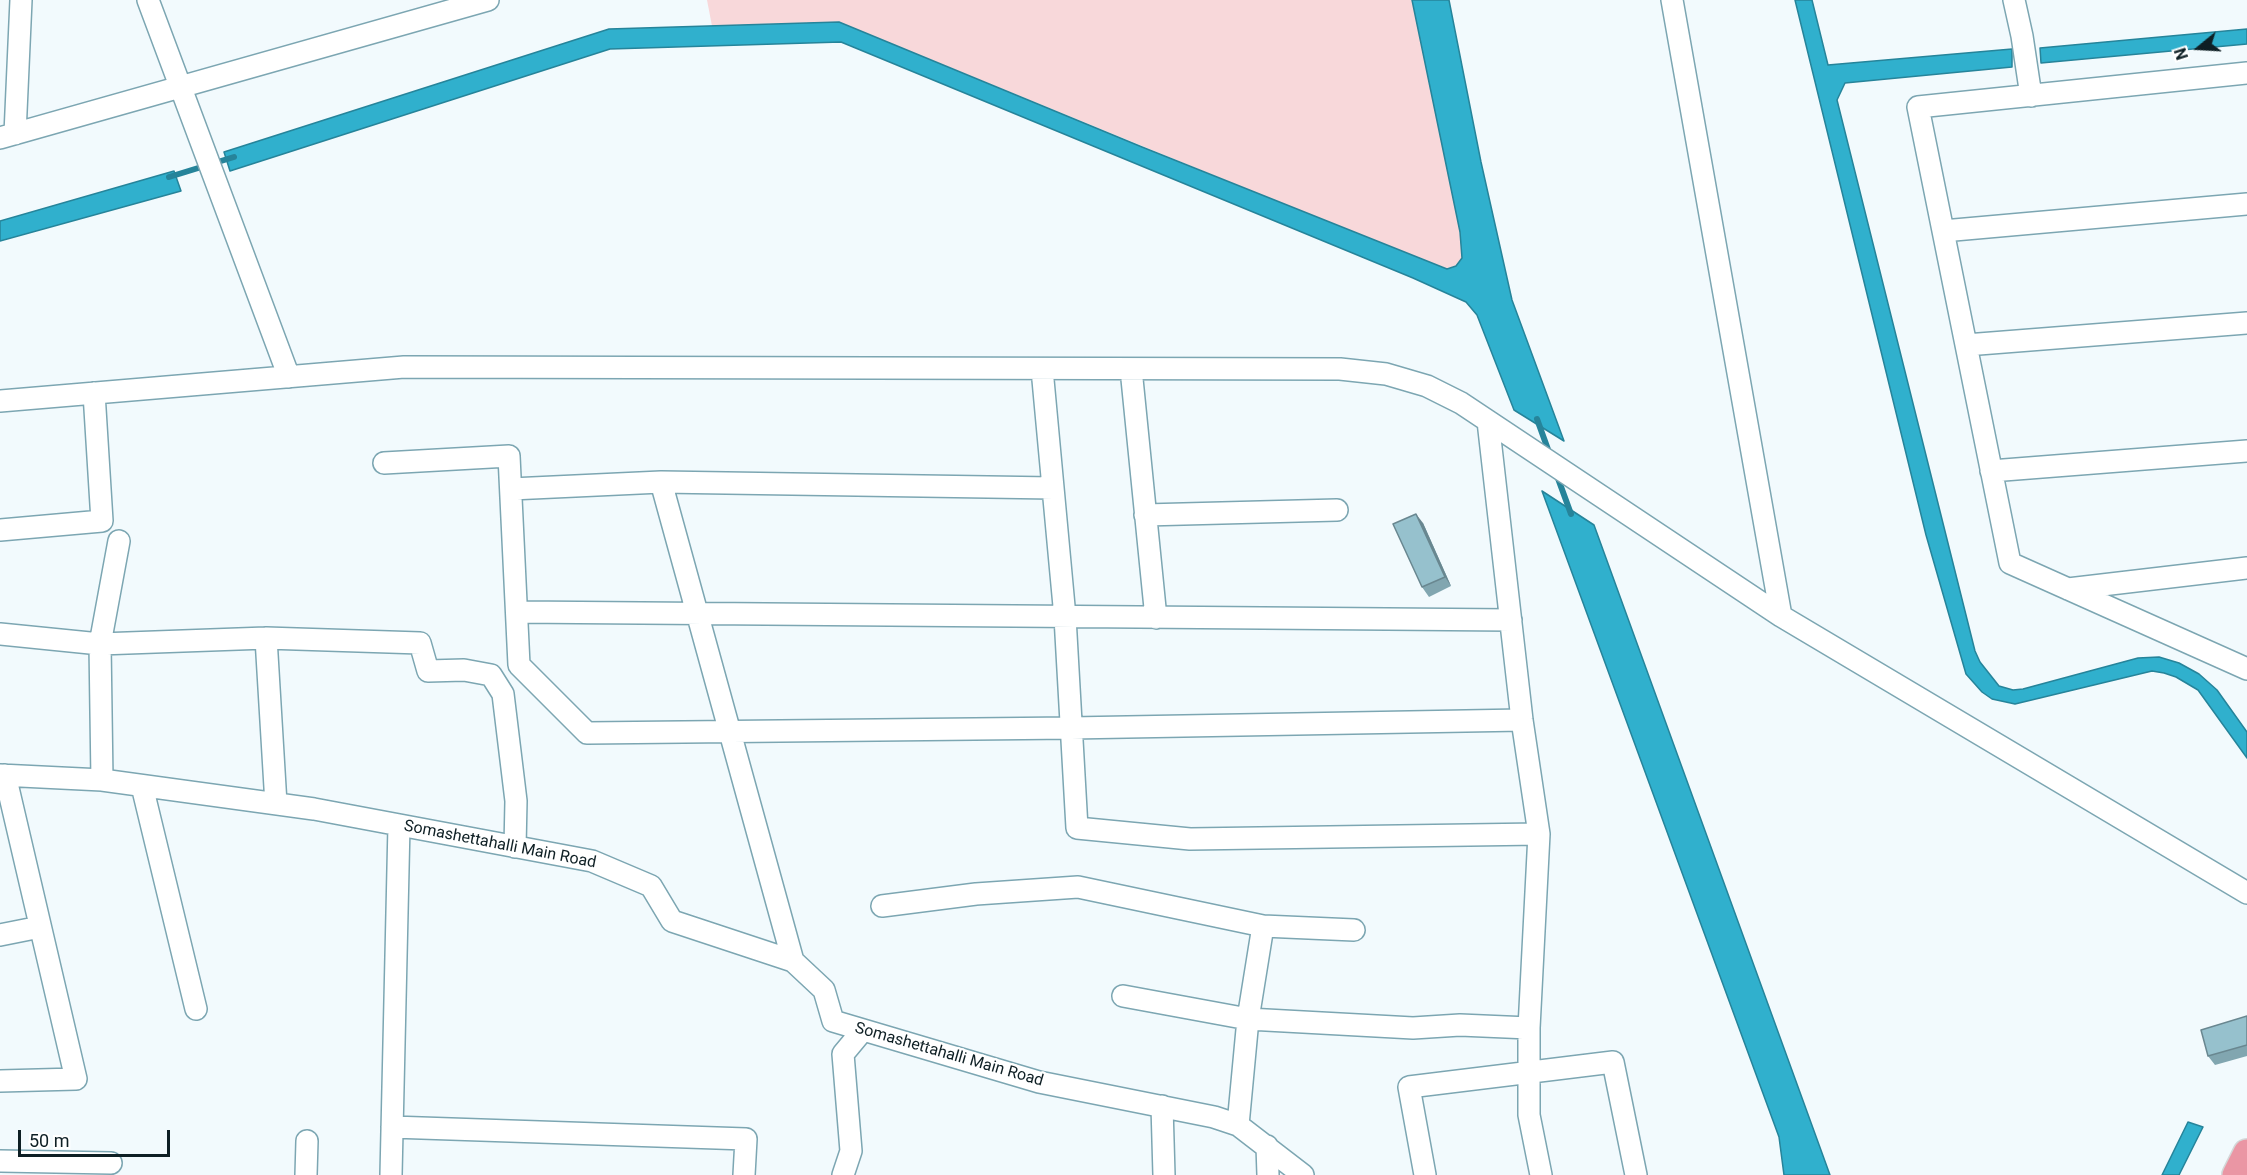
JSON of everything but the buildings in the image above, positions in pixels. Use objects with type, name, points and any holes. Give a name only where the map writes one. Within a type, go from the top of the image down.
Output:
[{"type":"main road","points":[[2236,1175],[2247,1153]]},
{"type":"street","points":[[21,0],[7,136],[476,2]]},
{"type":"street","points":[[148,0],[289,377]]},
{"type":"street","points":[[1672,0],[1781,616]]},
{"type":"street","points":[[2014,0],[2031,96]]},
{"type":"street","points":[[2247,73],[1918,107],[2010,563],[2247,669]]},
{"type":"street","points":[[1943,231],[2247,204]]},
{"type":"street","points":[[1966,345],[2247,323]]},
{"type":"street","points":[[0,401],[404,367],[1364,370],[1386,374],[1427,386],[1461,403],[1781,616],[2247,893]]},
{"type":"street","points":[[1042,369],[1065,617],[1077,828],[1190,839],[1539,834]]},
{"type":"street","points":[[1131,369],[1156,618]]},
{"type":"street","points":[[0,530],[102,521],[94,393]]},
{"type":"street","points":[[1488,420],[1522,720],[1539,834],[1529,1028],[1529,1115],[1541,1175]]},
{"type":"street","points":[[1991,471],[2247,451]]},
{"type":"street","points":[[384,464],[509,456],[519,665],[587,733],[1522,720]]},
{"type":"street","points":[[511,489],[661,482],[1053,488]]},
{"type":"street","points":[[661,482],[793,961]]},
{"type":"street","points":[[1146,515],[1337,510]]},
{"type":"street","points":[[102,780],[100,644],[119,541]]},
{"type":"street","points":[[2067,589],[2247,568]]},
{"type":"street","points":[[517,612],[1511,620]]},
{"type":"street","points":[[0,634],[100,644],[266,638],[420,643],[428,671],[464,670],[491,675],[503,694],[516,801],[515,847]]},
{"type":"street","points":[[266,638],[276,804]]},
{"type":"street","points":[[0,1081],[76,1079],[2,775]]},
{"type":"street","name":"Somashettahalli Main Road","points":[[2,775],[102,780],[276,804],[592,861],[651,886],[672,921],[793,961],[824,990],[832,1021],[1039,1082],[1214,1117],[1238,1125],[1303,1175]]},
{"type":"street","points":[[142,786],[196,1009]]},
{"type":"street","points":[[391,1175],[399,825]]},
{"type":"street","points":[[882,906],[976,894],[1078,887],[1263,926],[1354,930]]},
{"type":"street","points":[[1238,1125],[1248,1019],[1263,926]]},
{"type":"street","points":[[0,935],[40,927]]},
{"type":"street","points":[[1124,996],[1248,1019],[1413,1028],[1460,1025],[1529,1028]]},
{"type":"street","points":[[843,1175],[851,1151],[843,1054],[863,1030]]},
{"type":"street","points":[[1425,1175],[1409,1088],[1613,1062],[1636,1175]]},
{"type":"street","points":[[1162,1106],[1164,1175]]},
{"type":"street","points":[[392,1127],[746,1139],[744,1175]]},
{"type":"street","points":[[306,1175],[307,1141]]},
{"type":"street","points":[[1267,1146],[1268,1175]]},
{"type":"street","points":[[0,1161],[111,1163]]},
{"type":"shaded area","points":[[707,0],[1412,0],[1460,232],[1462,258],[1456,266],[1443,269],[839,22],[712,26]]},
{"type":"water","points":[[1412,0],[1449,0],[1481,162],[1512,300],[1564,441],[1514,410],[1477,315],[1466,302],[1413,278],[841,42],[610,49],[230,171],[224,152],[609,29],[839,22],[1447,269],[1456,266],[1462,258],[1460,232]]},
{"type":"water","points":[[1795,0],[1812,0],[1828,65],[2012,49],[2012,67],[1845,83],[1837,100],[1975,651],[1980,662],[1999,686],[2013,690],[2138,658],[2159,657],[2179,663],[2199,674],[2217,690],[2247,732],[2247,758],[2198,690],[2164,673],[2152,671],[2015,704],[1992,699],[1982,692],[1966,674],[1926,535]]},
{"type":"water","points":[[2247,29],[2247,44],[2041,63],[2040,48]]},
{"type":"water","points":[[174,171],[181,191],[0,241],[0,221]]},
{"type":"water","points":[[1542,491],[1594,525],[1830,1175],[1784,1175],[1779,1137]]},
{"type":"water","points":[[2188,1122],[2203,1127],[2179,1175],[2162,1175]]},
{"type":"waterway","points":[[169,177],[234,157]]},
{"type":"waterway","points":[[1537,419],[1550,455]]},
{"type":"waterway","points":[[1556,473],[1571,514]]}]
